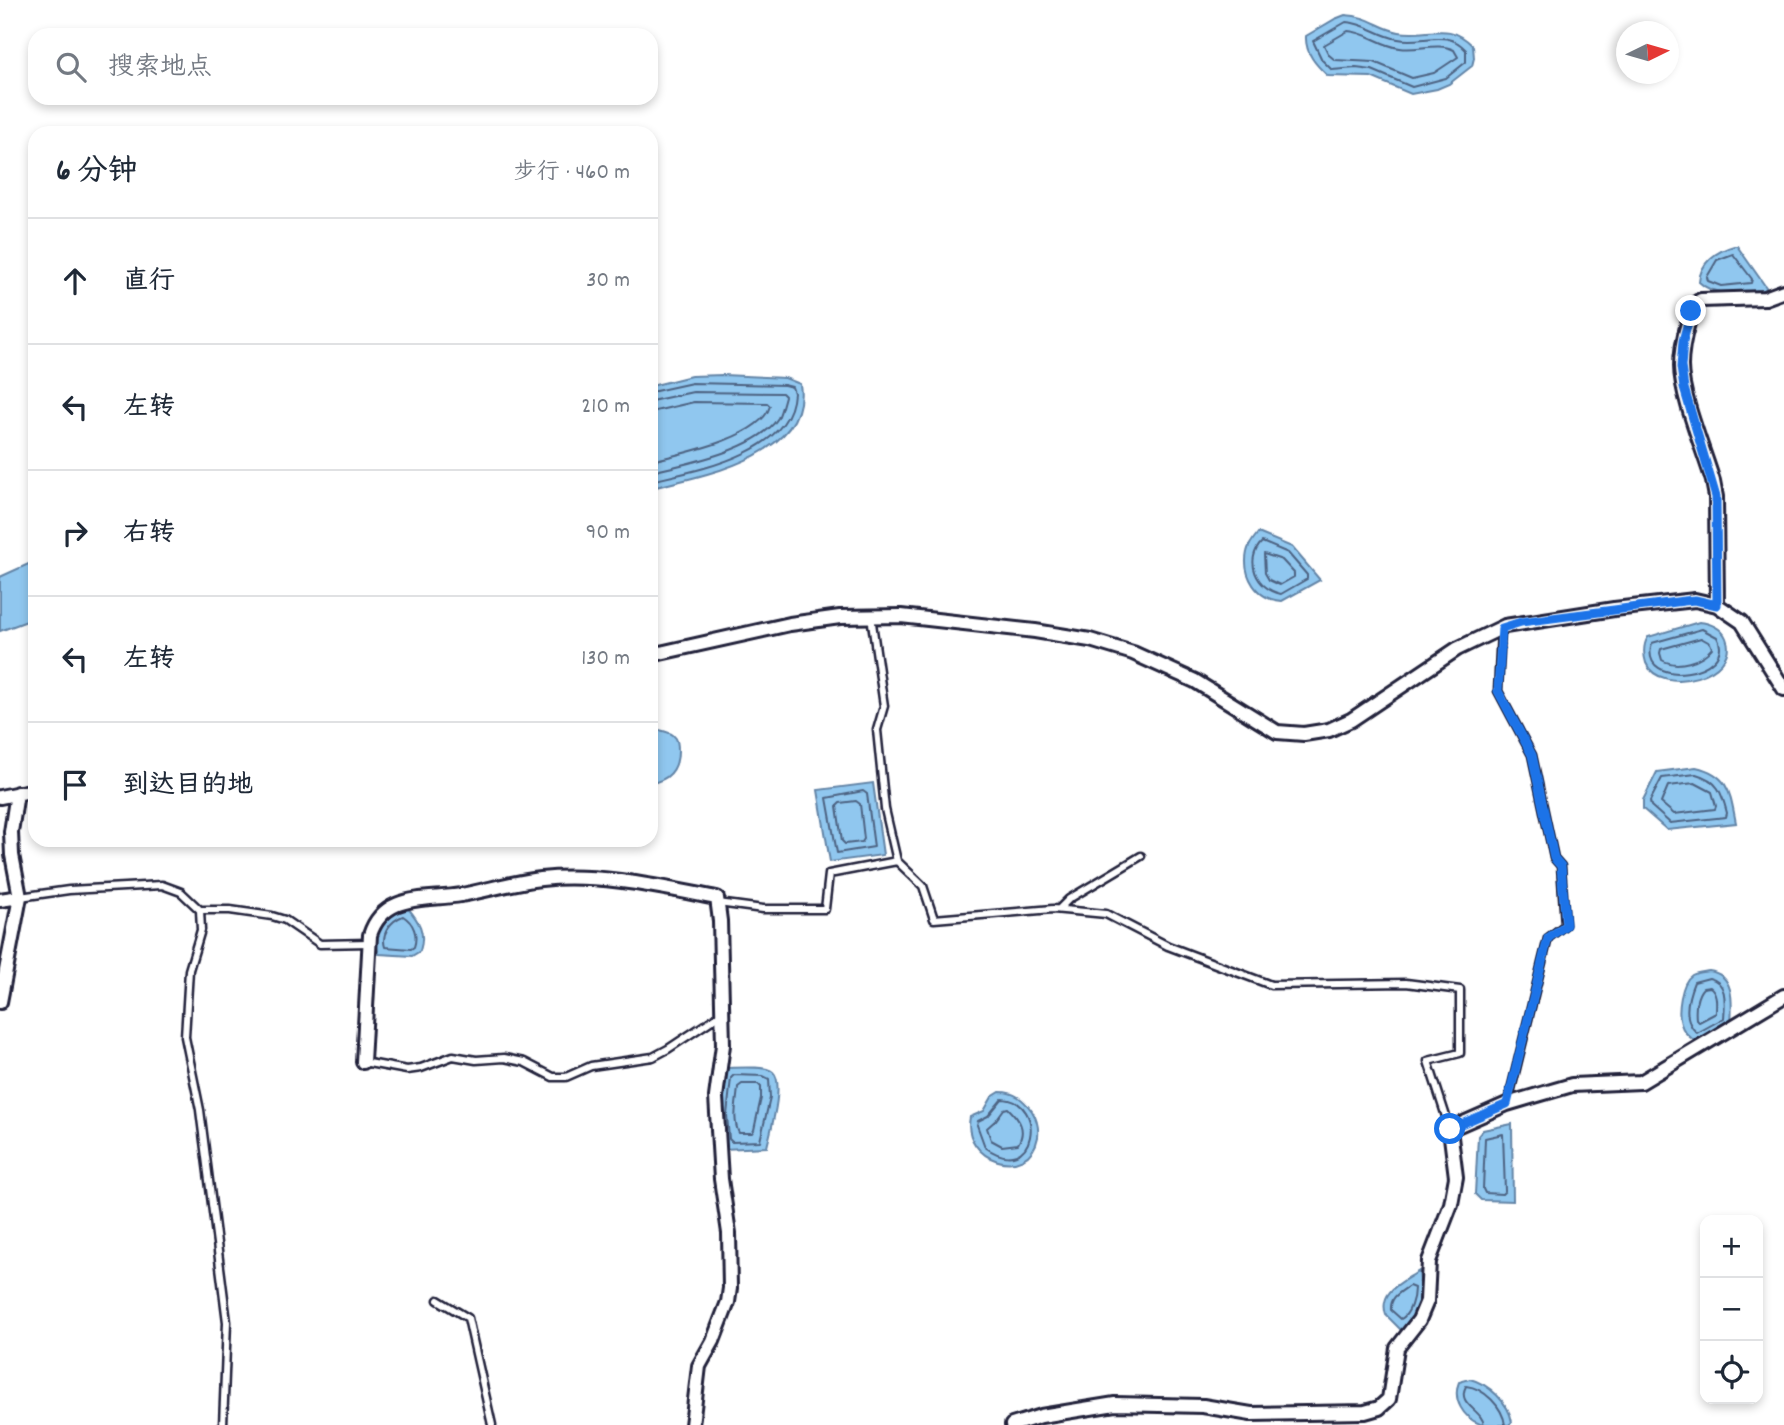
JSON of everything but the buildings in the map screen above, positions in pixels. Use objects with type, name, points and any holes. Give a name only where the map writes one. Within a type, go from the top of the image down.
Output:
[{"type":"street","points":[[1717,605],[1716,497],[1684,388],[1681,367],[1683,341],[1696,302],[1765,298],[1784,290]]},
{"type":"street","points":[[658,653],[790,624],[871,616],[901,616],[1035,631],[1112,646],[1174,670],[1277,732],[1317,733],[1340,725],[1457,649],[1502,628],[1521,622],[1695,600],[1717,605],[1742,622],[1784,688]]},
{"type":"street","points":[[0,797],[28,791]]},
{"type":"street","points":[[0,1002],[20,897],[12,855],[11,832],[17,793]]},
{"type":"street","points":[[363,1062],[370,934],[379,916],[402,903],[541,879],[564,878],[634,882],[717,898],[723,1045],[716,1097],[721,1179],[729,1233],[730,1288],[728,1302],[713,1341],[699,1366],[692,1425]]},
{"type":"street","points":[[0,900],[20,897]]},
{"type":"street","points":[[1012,1425],[1041,1416],[1115,1404],[1203,1406],[1251,1414],[1365,1412],[1379,1408],[1389,1399],[1397,1348],[1419,1320],[1427,1301],[1427,1267],[1451,1205],[1456,1177],[1450,1129],[1507,1104],[1578,1083],[1626,1085],[1641,1082],[1784,996]]},
{"type":"lane","points":[[871,616],[884,706],[877,730],[885,809],[897,861],[923,886],[934,919],[1059,909],[1107,914],[1168,946],[1271,985],[1406,983],[1460,990],[1460,1053],[1428,1061],[1450,1129]]},
{"type":"lane","points":[[1502,628],[1498,691],[1532,755],[1554,858],[1561,866],[1566,925],[1548,938],[1507,1104]]},
{"type":"lane","points":[[1059,909],[1069,899],[1142,856]]},
{"type":"lane","points":[[718,903],[763,909],[825,909],[829,874],[897,861]]},
{"type":"lane","points":[[20,897],[69,890],[162,885],[181,892],[200,910],[230,910],[285,920],[320,944],[370,943]]},
{"type":"lane","points":[[200,910],[201,930],[189,970],[185,1037],[200,1110],[227,1322],[223,1425]]},
{"type":"lane","points":[[363,1062],[407,1070],[421,1068],[453,1056],[476,1060],[504,1058],[524,1062],[553,1077],[566,1077],[591,1066],[653,1057],[723,1013]]},
{"type":"lane","points":[[438,1300],[468,1318],[492,1425]]},
{"type":"water","points":[[1345,15],[1399,32],[1455,33],[1473,46],[1472,66],[1449,84],[1411,94],[1371,77],[1328,76],[1309,53],[1306,36]]},
{"type":"water","points":[[1737,246],[1768,290],[1714,291],[1699,282],[1702,269],[1710,259]]},
{"type":"water","points":[[691,376],[785,378],[800,384],[799,409],[789,429],[771,445],[749,458],[723,469],[658,486],[658,384]]},
{"type":"water","points":[[1258,533],[1292,547],[1320,580],[1282,601],[1265,596],[1249,578],[1246,561],[1249,547]]},
{"type":"water","points":[[28,564],[28,621],[0,631],[0,577]]},
{"type":"water","points":[[1699,622],[1715,627],[1724,634],[1727,651],[1722,662],[1711,671],[1681,680],[1667,679],[1654,673],[1644,656],[1648,637]]},
{"type":"water","points":[[658,730],[673,735],[677,740],[676,763],[671,773],[658,781]]},
{"type":"water","points":[[1696,767],[1716,775],[1727,787],[1736,823],[1667,830],[1643,809],[1643,800],[1657,772]]},
{"type":"water","points":[[873,783],[883,855],[830,862],[818,790]]},
{"type":"water","points":[[407,907],[420,927],[420,951],[412,956],[379,954],[378,930],[392,914]]},
{"type":"water","points":[[1709,971],[1724,978],[1728,984],[1732,999],[1731,1024],[1696,1042],[1682,1027],[1679,1012],[1681,998],[1685,984],[1692,975]]},
{"type":"water","points":[[725,1068],[764,1068],[773,1072],[778,1086],[767,1147],[723,1149],[719,1115]]},
{"type":"water","points":[[1000,1092],[1010,1093],[1022,1100],[1032,1111],[1038,1126],[1038,1137],[1032,1151],[1022,1159],[1010,1162],[997,1161],[985,1155],[970,1132],[970,1117],[984,1111],[992,1097]]},
{"type":"water","points":[[1512,1124],[1513,1201],[1481,1200],[1475,1194],[1478,1136],[1483,1130]]},
{"type":"water","points":[[1419,1271],[1418,1303],[1413,1318],[1403,1332],[1386,1315],[1384,1307],[1389,1293],[1399,1283]]},
{"type":"water","points":[[1470,1379],[1497,1395],[1510,1415],[1512,1422],[1509,1425],[1480,1424],[1464,1413],[1458,1401],[1457,1388],[1459,1382]]},
{"type":"route","points":[[1450,1129],[1507,1104],[1548,938],[1566,925],[1561,866],[1554,858],[1532,755],[1498,691],[1502,628],[1521,622],[1684,601],[1695,600],[1717,605],[1716,497],[1684,388],[1681,367],[1683,341],[1691,311]]}]
